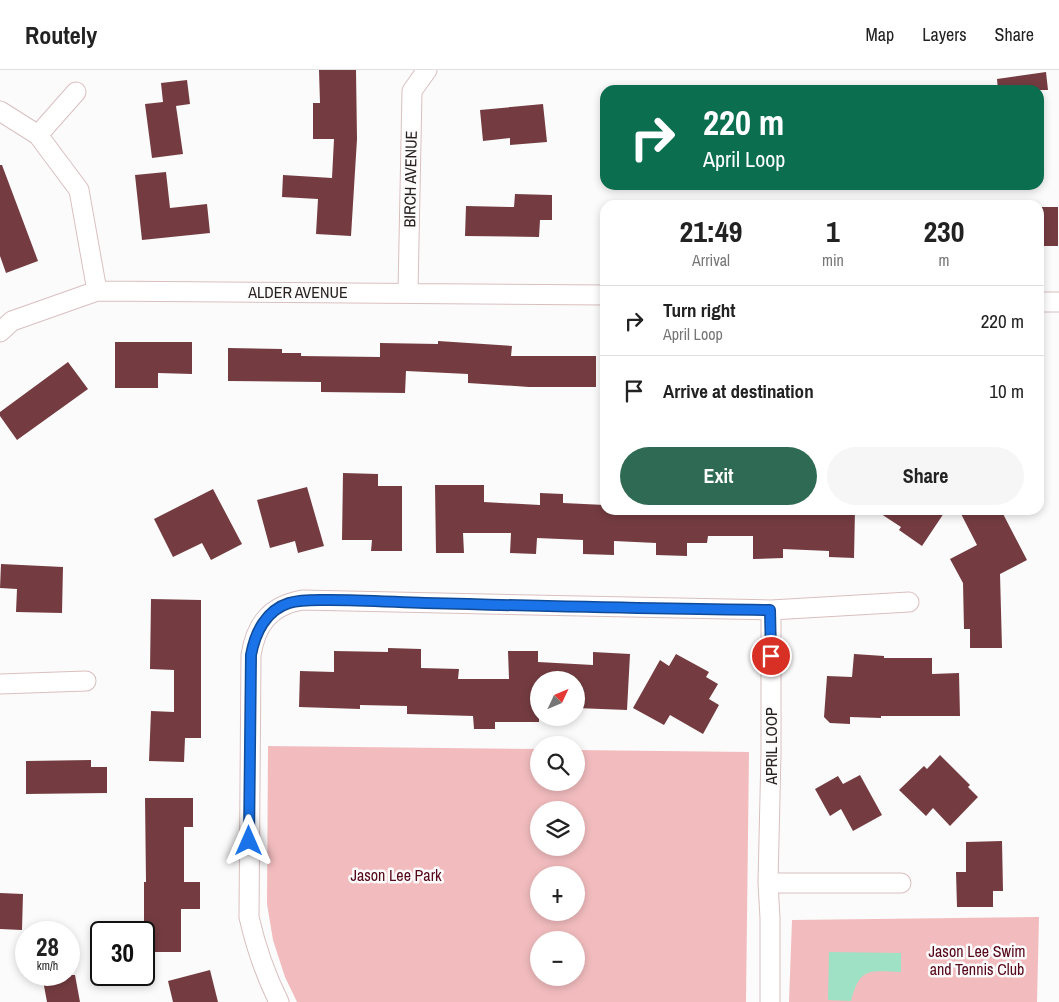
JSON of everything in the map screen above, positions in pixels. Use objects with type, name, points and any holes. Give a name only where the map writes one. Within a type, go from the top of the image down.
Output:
[{"type":"street","name":"BIRCH AVENUE","points":[[408,292],[412,91],[427,70]]},
{"type":"street","points":[[38,135],[76,92]]},
{"type":"street","points":[[0,111],[38,135],[80,190],[98,291]]},
{"type":"street","name":"ALDER AVENUE","points":[[0,332],[12,321],[98,291],[408,292],[600,296]]},
{"type":"street","points":[[1044,302],[1059,302]]},
{"type":"street","points":[[280,1002],[259,956],[249,917],[251,655],[254,639],[263,621],[276,609],[290,602],[302,600],[770,610],[909,602]]},
{"type":"street","name":"APRIL LOOP","points":[[770,610],[771,753],[768,883],[770,1002]]},
{"type":"street","points":[[0,684],[86,681]]},
{"type":"street","points":[[768,883],[901,883]]},
{"type":"green space","name":"Jason Lee Park","points":[[268,746],[530,749],[530,791],[585,791],[585,750],[749,752],[746,1002],[297,1002],[285,977],[273,940],[267,904]]},
{"type":"green space","name":"Jason Lee Swim and Tennis Club","points":[[1039,917],[1037,1002],[789,1002],[792,920]]},
{"type":"shaded area","points":[[829,952],[901,953],[901,972],[881,971],[868,973],[858,982],[851,1001],[828,1000]]},
{"type":"building","points":[[319,70],[356,70],[357,139],[351,236],[316,234],[318,199],[282,197],[283,175],[332,178],[334,139],[313,139],[313,103],[320,103]]},
{"type":"building","points":[[1046,72],[1048,90],[1044,90],[1044,85],[998,85],[997,79]]},
{"type":"building","points":[[187,80],[190,104],[176,106],[183,154],[152,158],[145,104],[163,102],[161,83]]},
{"type":"building","points":[[543,104],[547,142],[510,145],[510,138],[483,141],[480,110]]},
{"type":"building","points":[[0,165],[2,165],[38,261],[6,273],[0,256]]},
{"type":"building","points":[[166,172],[170,208],[207,204],[210,233],[142,240],[135,175]]},
{"type":"building","points":[[515,194],[552,195],[552,220],[540,220],[539,237],[465,236],[466,206],[514,207]]},
{"type":"building","points":[[1044,207],[1058,207],[1058,246],[1044,246]]},
{"type":"building","points":[[438,341],[512,346],[511,356],[596,356],[596,387],[529,387],[468,383],[468,374],[406,371],[405,393],[321,392],[321,382],[228,381],[228,348],[282,349],[282,353],[301,353],[301,356],[380,357],[380,343],[438,344]]},
{"type":"building","points":[[115,342],[192,342],[192,374],[158,373],[158,388],[115,388]]},
{"type":"building","points":[[68,362],[88,389],[17,440],[0,416],[0,412]]},
{"type":"building","points":[[343,473],[378,474],[378,486],[402,486],[402,551],[371,551],[372,540],[342,540]]},
{"type":"building","points":[[435,485],[484,485],[484,502],[540,505],[540,493],[563,494],[563,503],[600,505],[600,515],[855,515],[854,558],[829,557],[829,551],[783,549],[783,558],[753,559],[753,536],[708,536],[707,543],[687,543],[687,556],[656,555],[656,543],[614,541],[614,555],[583,554],[583,540],[537,538],[536,554],[510,553],[511,533],[463,533],[464,553],[436,553]]},
{"type":"building","points":[[307,487],[324,546],[298,553],[295,541],[270,548],[257,500]]},
{"type":"building","points":[[213,489],[242,544],[211,560],[202,543],[173,557],[154,519]]},
{"type":"building","points":[[883,515],[943,515],[922,546],[899,530],[901,527]]},
{"type":"building","points":[[962,515],[1004,515],[1027,560],[1000,574],[1002,648],[970,648],[970,629],[964,629],[963,583],[950,559],[977,545]]},
{"type":"building","points":[[1,564],[63,567],[62,613],[16,612],[17,589],[0,588]]},
{"type":"building","points":[[151,599],[201,600],[201,738],[185,738],[184,762],[149,761],[151,711],[174,712],[174,670],[150,669]]},
{"type":"building","points":[[388,648],[421,649],[421,668],[459,669],[458,679],[509,679],[508,651],[538,651],[538,662],[593,665],[593,652],[630,654],[627,710],[585,708],[585,671],[530,671],[530,722],[495,722],[495,729],[474,729],[473,716],[407,714],[407,706],[360,705],[360,709],[299,707],[300,671],[334,672],[334,651],[388,652]]},
{"type":"building","points":[[676,654],[709,672],[706,677],[718,684],[709,699],[719,705],[703,734],[670,715],[664,725],[633,708],[660,660],[669,666]]},
{"type":"building","points":[[854,654],[884,656],[884,658],[932,658],[932,674],[959,673],[960,716],[850,717],[850,724],[830,723],[824,717],[827,676],[852,677]]},
{"type":"building","points":[[940,755],[970,785],[968,787],[978,797],[950,826],[933,808],[926,816],[899,790],[924,766],[927,769]]},
{"type":"building","points":[[91,760],[91,767],[107,767],[107,793],[26,794],[26,761]]},
{"type":"building","points":[[860,775],[882,815],[853,831],[841,809],[830,816],[815,789],[838,776],[843,784]]},
{"type":"building","points":[[145,798],[193,798],[193,827],[184,827],[184,882],[200,882],[200,909],[181,909],[181,952],[155,952],[155,921],[144,921],[144,882],[146,882]]},
{"type":"building","points":[[1002,841],[1003,891],[993,891],[993,907],[957,907],[956,872],[966,872],[966,842]]},
{"type":"building","points":[[0,893],[23,894],[22,921],[15,921],[15,930],[0,929]]},
{"type":"building","points":[[210,970],[218,1002],[173,1002],[168,981]]},
{"type":"building","points":[[44,986],[77,986],[80,1002],[47,1002]]},
{"type":"route","points":[[249,841],[251,655],[254,639],[263,621],[276,609],[290,602],[302,600],[339,600],[532,606],[770,610],[771,656]]}]
